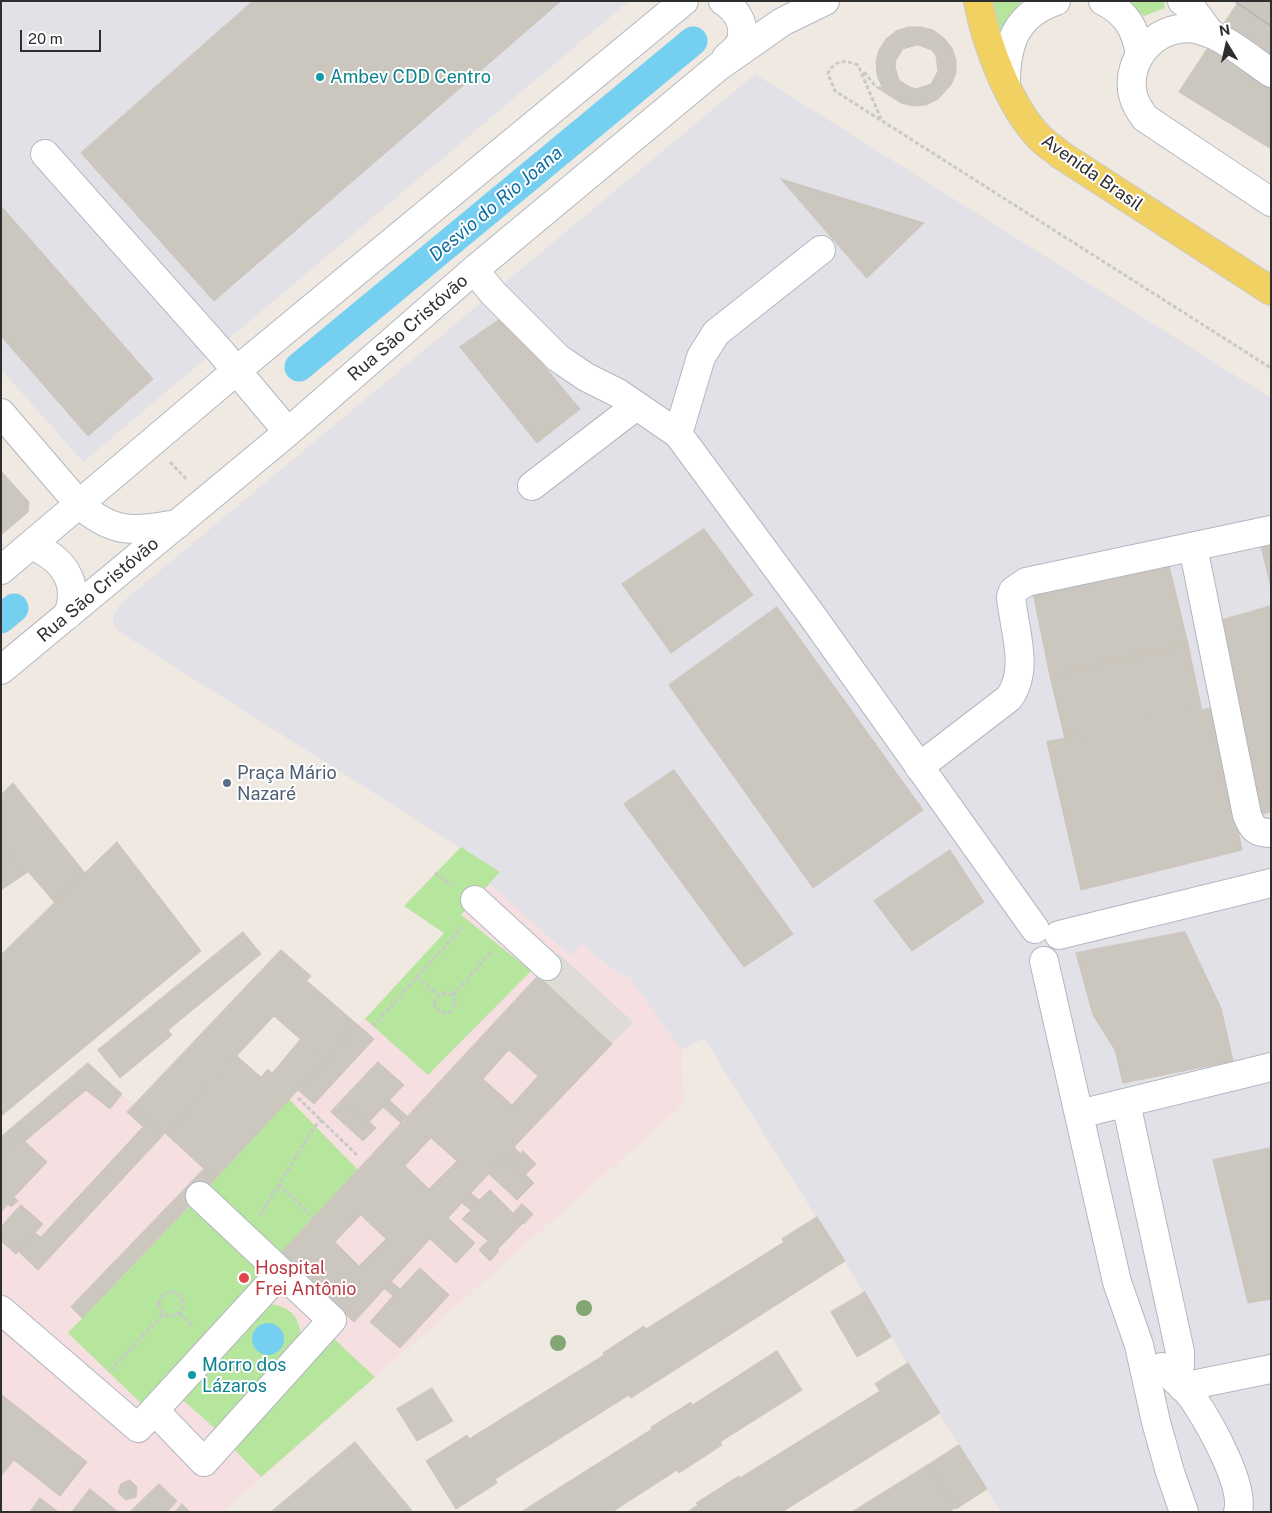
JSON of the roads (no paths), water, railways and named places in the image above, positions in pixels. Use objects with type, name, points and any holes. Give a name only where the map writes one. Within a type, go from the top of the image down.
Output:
[{"type":"main road","name":"Avenida Brasil","points":[[978,1],[988,38],[1006,84],[1020,113],[1040,138],[1061,155],[1271,291]]},
{"type":"street","points":[[718,67],[740,44],[742,29],[738,15],[723,1]]},
{"type":"street","name":"Rua São Cristóvão","points":[[1,670],[288,432],[474,270],[718,67],[782,22],[825,1]]},
{"type":"street","points":[[1006,84],[1010,47],[1019,27],[1039,8],[1056,1]]},
{"type":"street","points":[[1103,1],[1114,7],[1133,28],[1140,54]]},
{"type":"street","points":[[1182,1],[1191,7],[1210,33]]},
{"type":"street","points":[[1,570],[236,371],[685,2]]},
{"type":"street","points":[[1271,73],[1210,33],[1191,28],[1170,30],[1148,44],[1140,54],[1132,81],[1135,100],[1145,118],[1271,202]]},
{"type":"street","points":[[45,154],[288,432]]},
{"type":"street","points":[[678,434],[700,356],[716,333],[822,250]]},
{"type":"street","points":[[474,270],[493,293],[558,358],[586,377],[618,393],[678,434],[813,617],[919,767],[1047,932]]},
{"type":"street","points":[[532,486],[636,406]]},
{"type":"street","points":[[1,414],[79,504],[106,524],[123,529],[139,530],[178,524]]},
{"type":"street","points":[[919,767],[1009,698],[1017,687],[1020,673],[1020,656],[1011,597],[1018,586],[1026,582],[1271,530]]},
{"type":"street","points":[[31,545],[53,556],[66,570],[72,589],[68,615]]},
{"type":"street","points":[[1193,547],[1247,815],[1253,829],[1258,832],[1271,833]]},
{"type":"street","points":[[1184,1512],[1156,1422],[1139,1345],[1118,1282],[1044,961],[1035,959],[1029,952],[1026,944],[1028,935],[1271,883]]},
{"type":"street","points":[[475,900],[547,966]]},
{"type":"street","points":[[1079,1114],[1271,1068]]},
{"type":"street","points":[[1126,1103],[1180,1352],[1179,1383]]},
{"type":"street","points":[[154,1410],[204,1462],[332,1320],[200,1196]]},
{"type":"street","points":[[1,1310],[138,1428],[281,1272]]},
{"type":"street","points":[[1139,1345],[1196,1402],[1235,1476],[1240,1503],[1238,1512]]},
{"type":"street","points":[[1179,1383],[1271,1369]]},
{"type":"water","points":[[268,1323],[280,1327],[284,1339],[280,1351],[268,1355],[256,1351],[252,1339],[256,1327]]},
{"type":"waterway","name":"Desvio do Rio Joana","points":[[299,367],[693,41]]},
{"type":"waterway","name":"Desvio do Rio Joana","points":[[1,619],[14,608]]},
{"type":"tram line","points":[[1234,1],[1271,26]]},
{"type":"place","name":"Ambev CDD Centro","points":[[320,77]]},
{"type":"place","name":"Praça Mário Nazaré","points":[[227,783]]},
{"type":"place","name":"Hospital Frei Antônio","points":[[244,1278]]},
{"type":"place","name":"Morro dos Lázaros","points":[[192,1375]]}]
